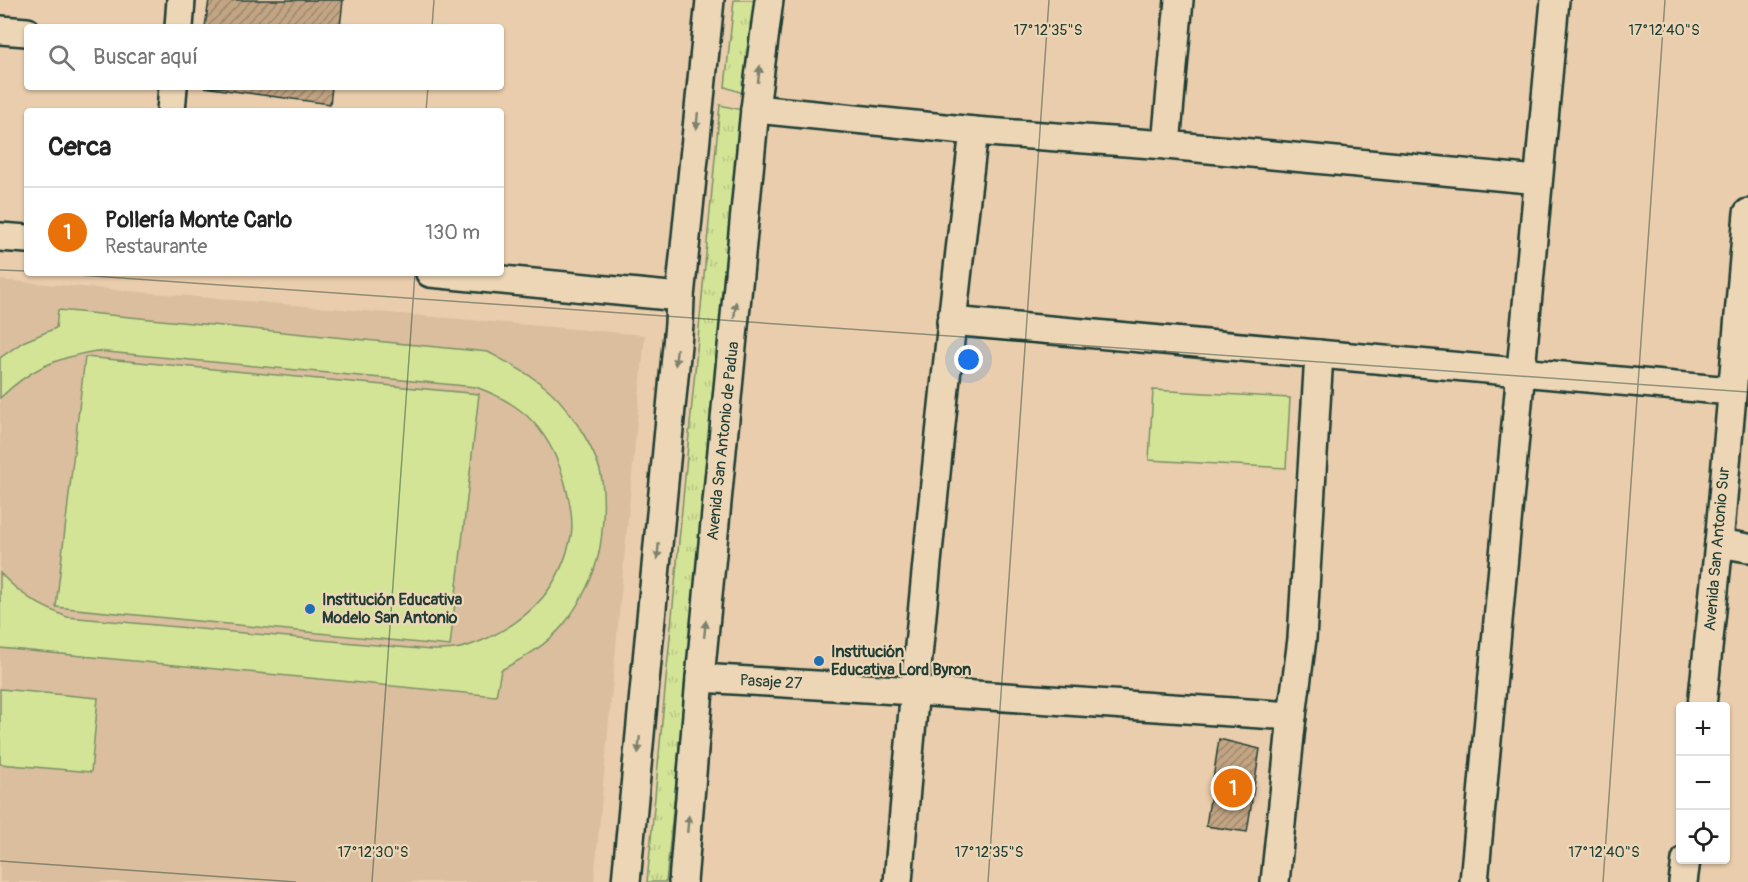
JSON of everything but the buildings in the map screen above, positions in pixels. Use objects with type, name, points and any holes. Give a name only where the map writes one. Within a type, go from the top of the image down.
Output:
[{"type":"street","points":[[178,24],[181,0]]},
{"type":"street","points":[[626,882],[710,0]]},
{"type":"street","name":"Avenida San Antonio de Padua","points":[[683,882],[700,678],[755,109],[769,0]]},
{"type":"street","points":[[1166,145],[1179,0]]},
{"type":"street","points":[[1474,882],[1555,0]]},
{"type":"street","points":[[0,30],[24,32]]},
{"type":"street","points":[[171,108],[173,90]]},
{"type":"street","points":[[755,109],[974,131],[1166,145],[1538,180]]},
{"type":"street","points":[[898,882],[914,691],[951,321],[974,131]]},
{"type":"street","name":"Avenida San Antonio Sur","points":[[1702,702],[1719,543],[1731,391],[1742,341],[1748,213]]},
{"type":"street","points":[[0,237],[24,239]]},
{"type":"street","points":[[461,276],[680,297]]},
{"type":"street","points":[[951,321],[1731,391]]},
{"type":"street","points":[[1275,882],[1302,639],[1319,354]]},
{"type":"street","points":[[1719,543],[1748,548]]},
{"type":"street","name":"Pasaje 27","points":[[700,678],[1292,716]]},
{"type":"street","points":[[1683,882],[1685,864]]},
{"type":"shaded area","name":"Institución Educativa Modelo San Antonio","points":[[0,280],[645,335],[594,882],[0,882]]},
{"type":"green space","points":[[734,0],[755,0],[743,93],[725,87]]},
{"type":"green space","points":[[720,105],[742,110],[666,882],[647,882]]},
{"type":"green space","points":[[58,310],[488,352],[536,380],[550,391],[567,409],[596,458],[602,481],[603,523],[598,555],[583,596],[569,618],[543,645],[501,670],[496,696],[0,648],[0,573],[31,599],[67,617],[431,650],[458,648],[476,643],[504,630],[543,598],[560,570],[571,536],[571,516],[565,483],[546,439],[534,423],[516,407],[476,387],[96,351],[68,357],[44,366],[22,379],[0,398],[0,358],[23,342],[56,328]]},
{"type":"green space","points":[[85,357],[479,394],[450,646],[56,607]]},
{"type":"green space","points":[[1153,390],[1290,398],[1286,468],[1149,460]]},
{"type":"green space","points":[[0,689],[98,698],[91,772],[0,764]]},
{"type":"place","name":"Institución Educativa Modelo San Antonio","points":[[310,609]]},
{"type":"place","name":"Institución Educativa Lord Byron","points":[[819,661]]},
{"type":"place","name":"Pollería Monte Carlo","points":[[1233,788]]}]
